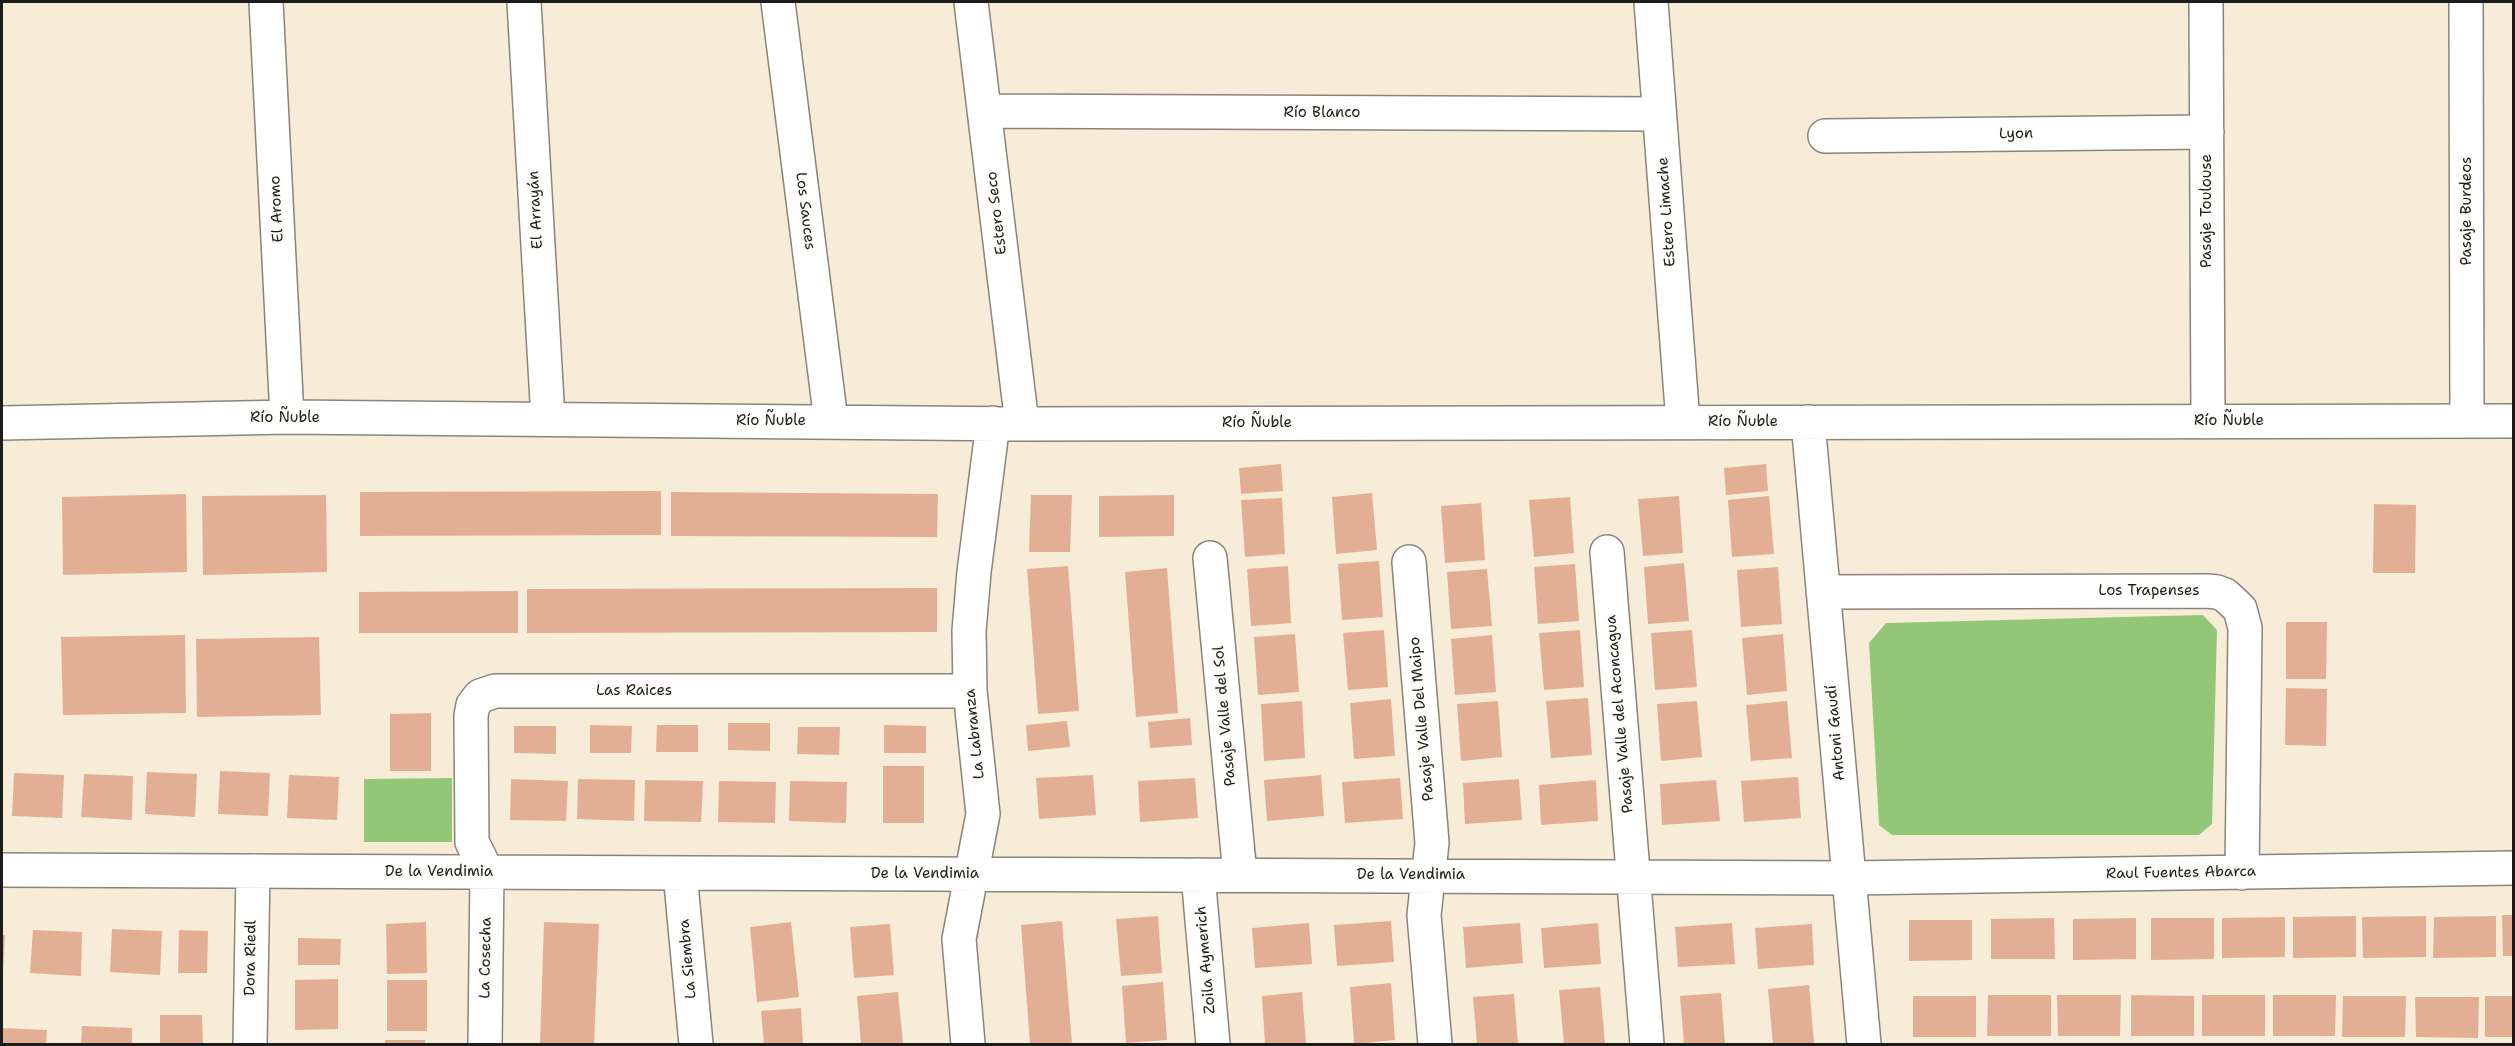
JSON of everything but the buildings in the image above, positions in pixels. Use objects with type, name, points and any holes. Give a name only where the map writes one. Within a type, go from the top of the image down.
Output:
[{"type":"street","name":"El Aromo","points":[[266,2],[287,417]]},
{"type":"street","name":"El Arrayán","points":[[524,2],[548,419]]},
{"type":"street","name":"Los Sauces","points":[[778,2],[831,422]]},
{"type":"street","name":"Estero Seco","points":[[971,2],[985,111],[1007,423]]},
{"type":"street","name":"Estero Limache","points":[[1651,2],[1683,422]]},
{"type":"street","name":"Pasaje Toulouse","points":[[2206,2],[2208,421]]},
{"type":"street","name":"Pasaje Burdeos","points":[[2466,2],[2467,421]]},
{"type":"street","name":"Río Blanco","points":[[985,111],[1659,114]]},
{"type":"street","name":"Lyon","points":[[1825,136],[2207,132]]},
{"type":"street","name":"Río Ñuble","points":[[2,423],[287,417],[1007,423],[2514,421]]},
{"type":"street","name":"Antoni Gaudí","points":[[1808,422],[1864,1044]]},
{"type":"street","name":"La Labranza","points":[[968,1044],[959,939],[983,814],[970,691],[969,631],[973,583],[1007,423]]},
{"type":"street","name":"Pasaje Valle del Aconcagua","points":[[1607,552],[1647,1044]]},
{"type":"street","name":"Pasaje Valle del Sol","points":[[1210,558],[1240,875]]},
{"type":"street","name":"Pasaje Valle Del Maipo","points":[[1409,562],[1431,830],[1424,915],[1435,1044]]},
{"type":"street","name":"Los Trapenses","points":[[1823,592],[2207,591],[2225,596],[2240,609],[2245,628],[2242,873]]},
{"type":"street","name":"Las Raices","points":[[487,872],[472,842],[471,716],[473,705],[480,696],[487,692],[970,691]]},
{"type":"street","name":"Raul Fuentes Abarca","points":[[1849,878],[2514,868]]},
{"type":"street","name":"De la Vendimia","points":[[2,870],[1849,878]]},
{"type":"street","name":"Dora Riedl","points":[[250,1044],[253,871]]},
{"type":"street","name":"La Cosecha","points":[[485,1044],[487,872]]},
{"type":"street","name":"La Siembra","points":[[680,873],[696,1044]]},
{"type":"street","name":"Zoila Aymerich","points":[[1198,875],[1213,1044]]},
{"type":"green space","points":[[2203,615],[2217,630],[2212,824],[2199,835],[1892,835],[1879,825],[1869,643],[1886,623]]},
{"type":"green space","points":[[452,778],[452,842],[364,842],[364,779]]}]
